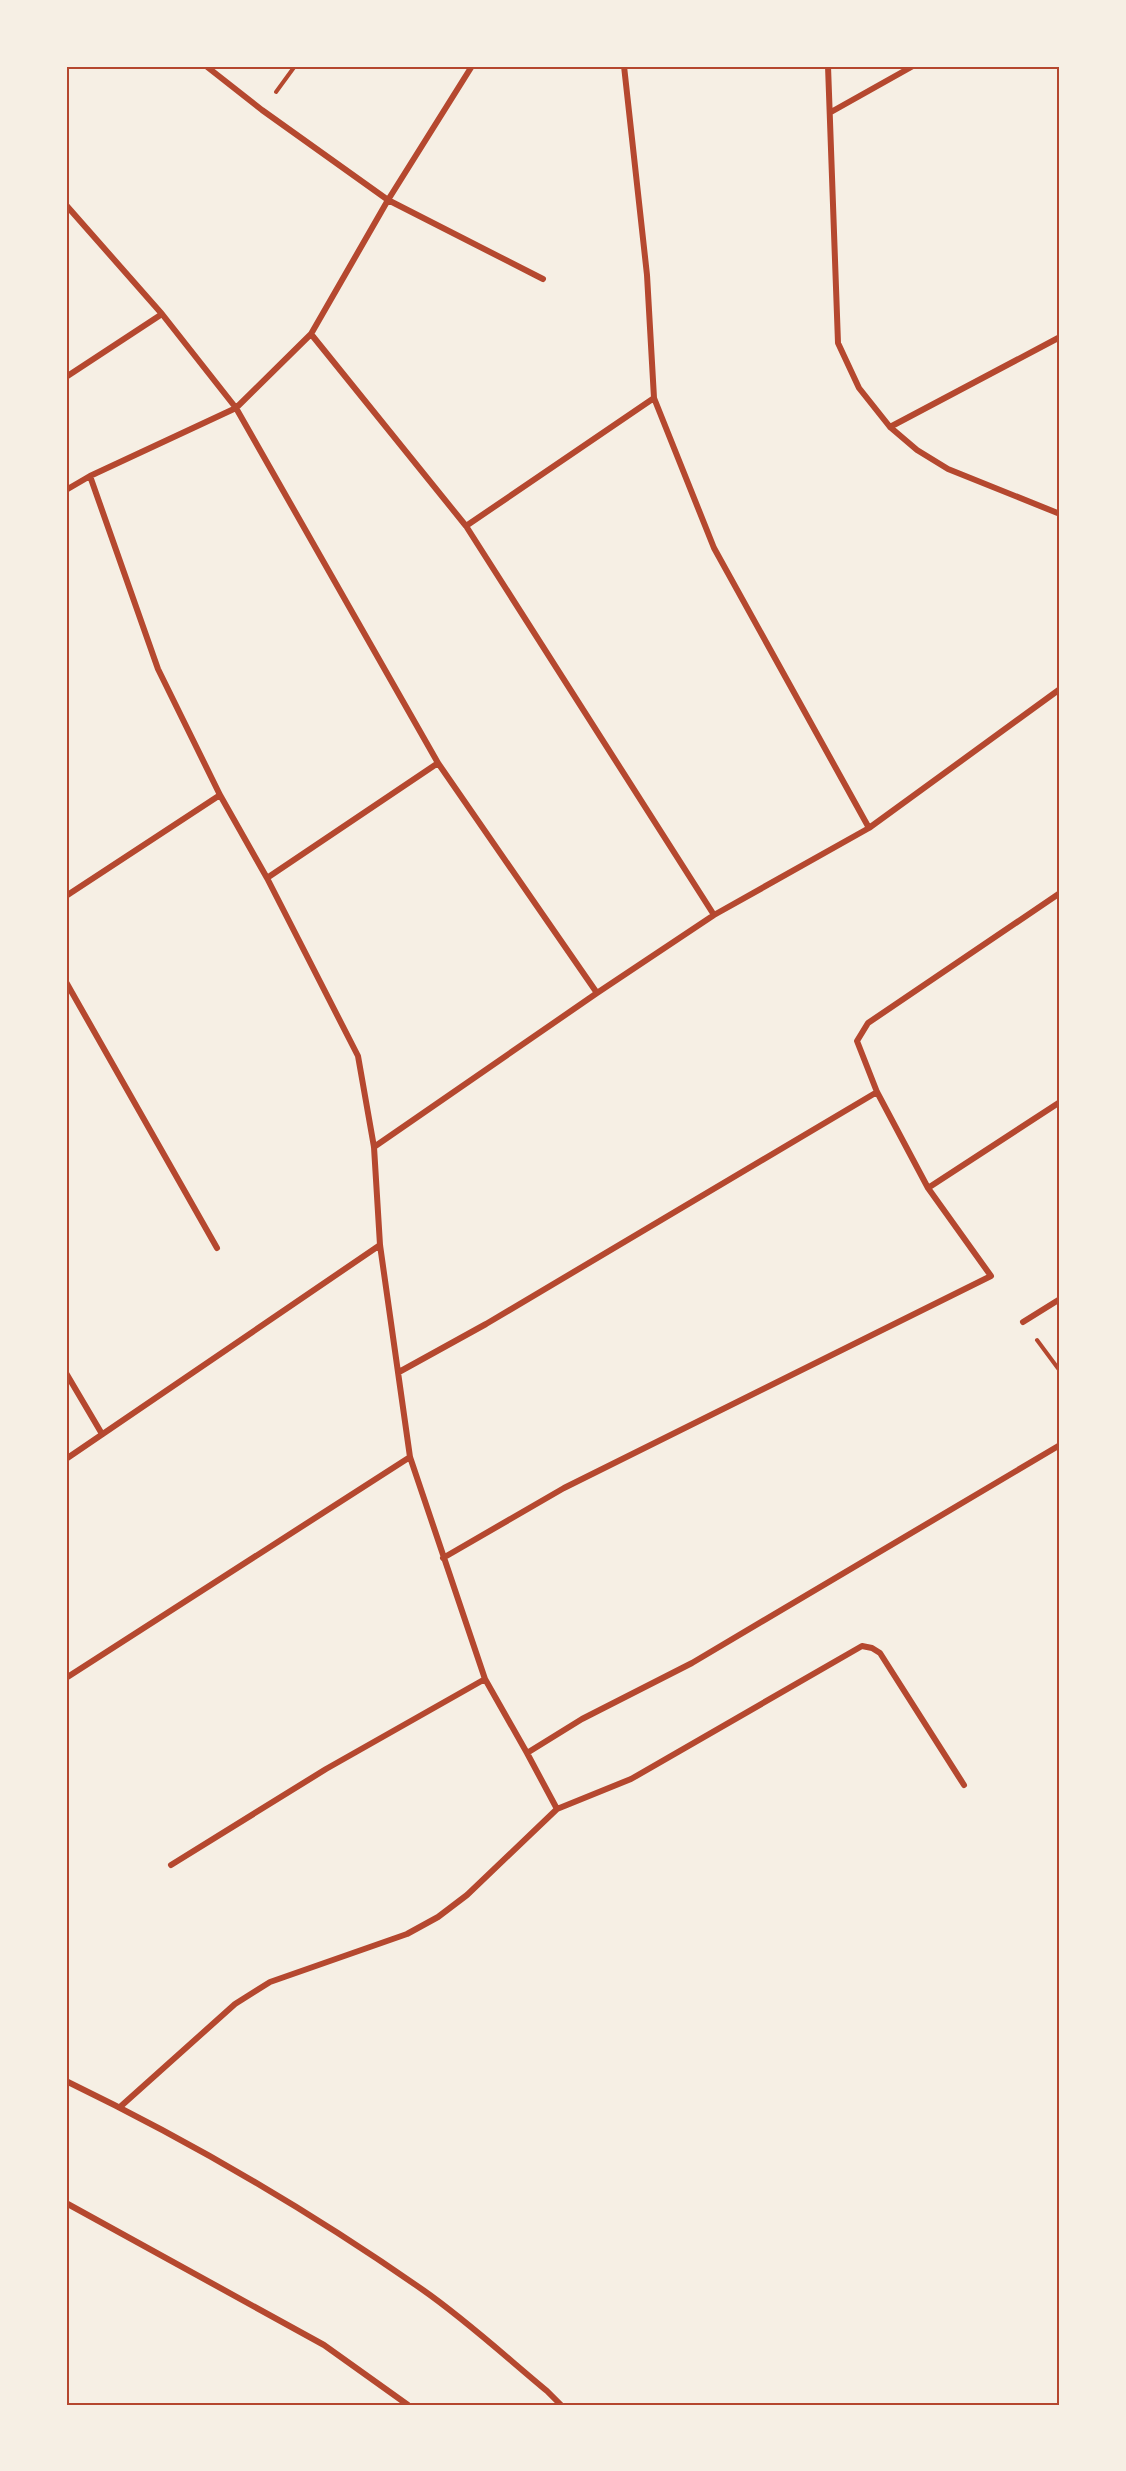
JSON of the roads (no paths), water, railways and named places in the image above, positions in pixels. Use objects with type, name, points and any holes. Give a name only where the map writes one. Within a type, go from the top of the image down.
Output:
[{"type":"street","points":[[206,66],[262,110],[388,200],[543,279]]},
{"type":"street","points":[[66,490],[90,476],[236,408],[311,334],[388,200],[472,66]]},
{"type":"street","points":[[624,66],[647,275],[654,398],[714,548],[869,828]]},
{"type":"street","points":[[828,66],[838,343],[859,388],[890,427],[917,450],[948,469],[1060,514]]},
{"type":"street","points":[[831,112],[913,66]]},
{"type":"street","points":[[66,206],[162,314],[236,408],[438,763],[597,993]]},
{"type":"street","points":[[66,377],[162,314]]},
{"type":"street","points":[[311,334],[466,526],[714,915]]},
{"type":"street","points":[[890,427],[1060,337]]},
{"type":"street","points":[[466,526],[654,398]]},
{"type":"street","points":[[90,476],[158,669],[220,795],[267,878],[358,1056],[374,1147],[380,1245],[410,1456],[485,1679],[556,1809]]},
{"type":"street","points":[[374,1147],[714,915],[869,828],[1060,689]]},
{"type":"street","points":[[267,878],[438,763]]},
{"type":"street","points":[[66,896],[220,795]]},
{"type":"street","points":[[443,1558],[564,1488],[992,1276],[928,1188],[877,1092],[857,1047],[857,1041],[868,1023],[1060,893]]},
{"type":"street","points":[[66,982],[217,1248]]},
{"type":"street","points":[[399,1372],[486,1324],[877,1092]]},
{"type":"street","points":[[928,1188],[1060,1102]]},
{"type":"street","points":[[66,1458],[380,1245]]},
{"type":"street","points":[[1023,1322],[1060,1299]]},
{"type":"street","points":[[66,1373],[102,1434]]},
{"type":"street","points":[[527,1754],[582,1719],[692,1663],[1060,1445]]},
{"type":"street","points":[[66,1678],[410,1456]]},
{"type":"street","points":[[120,2107],[235,2004],[270,1982],[407,1934],[438,1917],[467,1895],[556,1809],[631,1779],[862,1646],[880,1653],[964,1785]]},
{"type":"street","points":[[171,1865],[326,1769],[485,1679]]},
{"type":"street","points":[[66,2080],[120,2107],[295,2204],[416,2285],[529,2376],[561,2405]]},
{"type":"street","points":[[66,2203],[324,2345],[408,2405]]}]
